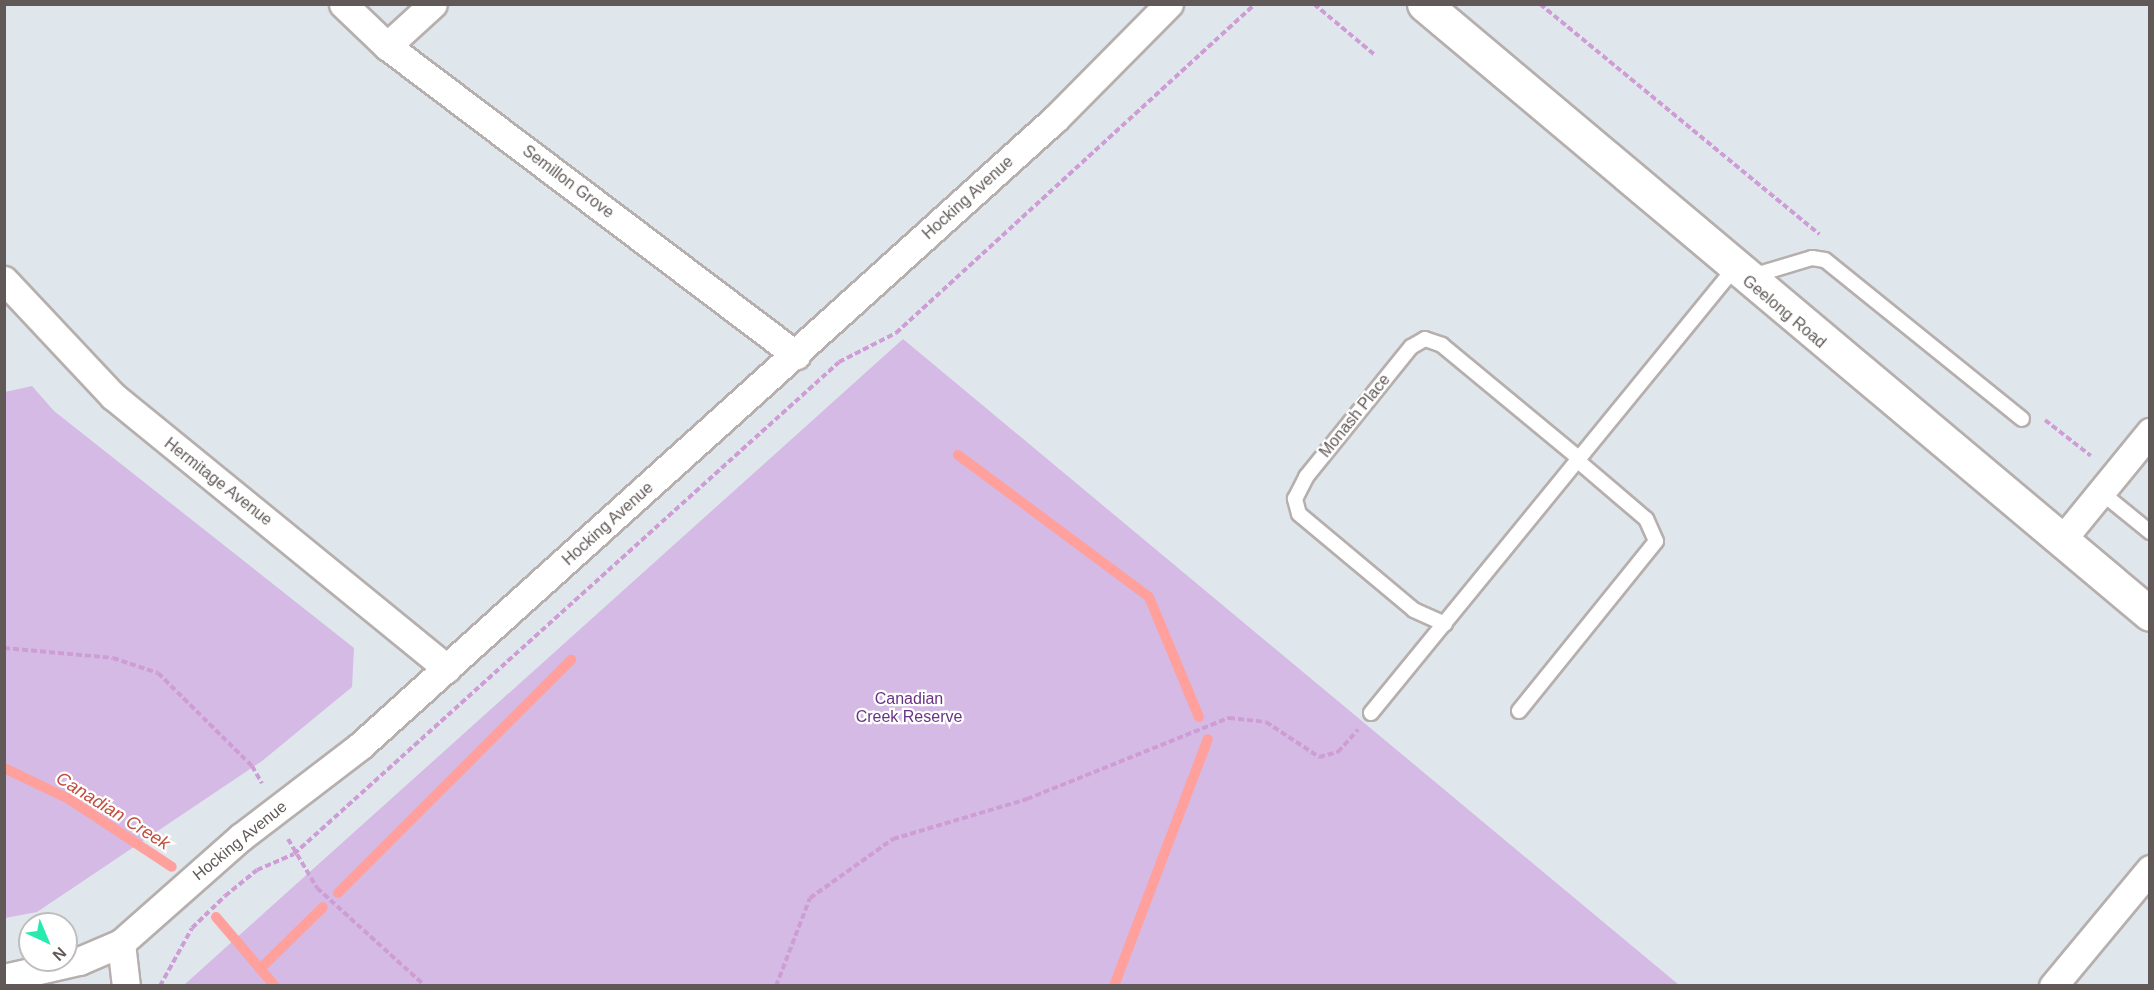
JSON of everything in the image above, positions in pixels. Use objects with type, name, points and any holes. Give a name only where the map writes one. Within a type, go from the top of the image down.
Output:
[{"type":"main road","name":"Geelong Road","points":[[1424,4],[1739,274],[2150,614]]},
{"type":"street","name":"Semillon Grove","points":[[343,4],[387,46],[796,355]]},
{"type":"street","points":[[387,46],[433,4]]},
{"type":"street","name":"Hocking Avenue","points":[[4,978],[75,975],[121,942],[447,668],[1055,119],[1169,4]]},
{"type":"street","name":"Hermitage Avenue","points":[[4,280],[77,362],[137,417],[447,668]]},
{"type":"street","points":[[2061,541],[2150,432]]},
{"type":"street","points":[[2053,986],[2150,869]]},
{"type":"street","points":[[121,942],[126,986]]},
{"type":"lane","points":[[1371,713],[1579,460],[1739,274],[1812,258],[1825,260],[2022,418]]},
{"type":"lane","name":"Monash Place","points":[[1445,624],[1414,610],[1299,514],[1297,490],[1411,347],[1425,339],[1442,345],[1579,460],[1646,519],[1656,541],[1519,711]]},
{"type":"lane","points":[[2102,493],[2150,532]]},
{"type":"path","points":[[160,986],[195,924],[256,870],[294,854],[839,362],[896,333],[1255,4]]},
{"type":"path","points":[[1314,4],[1376,56]]},
{"type":"path","points":[[4,648],[113,658],[158,674],[252,766],[276,811],[294,854],[317,888],[425,986]]},
{"type":"path","points":[[776,986],[810,898],[893,839],[1027,798],[1229,718],[1266,722],[1319,757],[1338,752],[1371,713]]},
{"type":"green space","name":"Canadian Creek Reserve","points":[[903,339],[1679,985],[184,985]]},
{"type":"green space","points":[[32,386],[54,411],[354,648],[352,687],[262,761],[37,912],[18,912],[18,916],[5,918],[5,392]]},
{"type":"waterway","points":[[958,455],[1149,597],[1199,717]]},
{"type":"waterway","points":[[338,893],[571,660]]},
{"type":"waterway","points":[[1114,986],[1208,739]]},
{"type":"waterway","name":"Canadian Creek","points":[[4,768],[69,799],[172,867]]},
{"type":"waterway","points":[[260,969],[323,907]]},
{"type":"waterway","name":"Canadian Creek","points":[[216,917],[275,986]]}]
